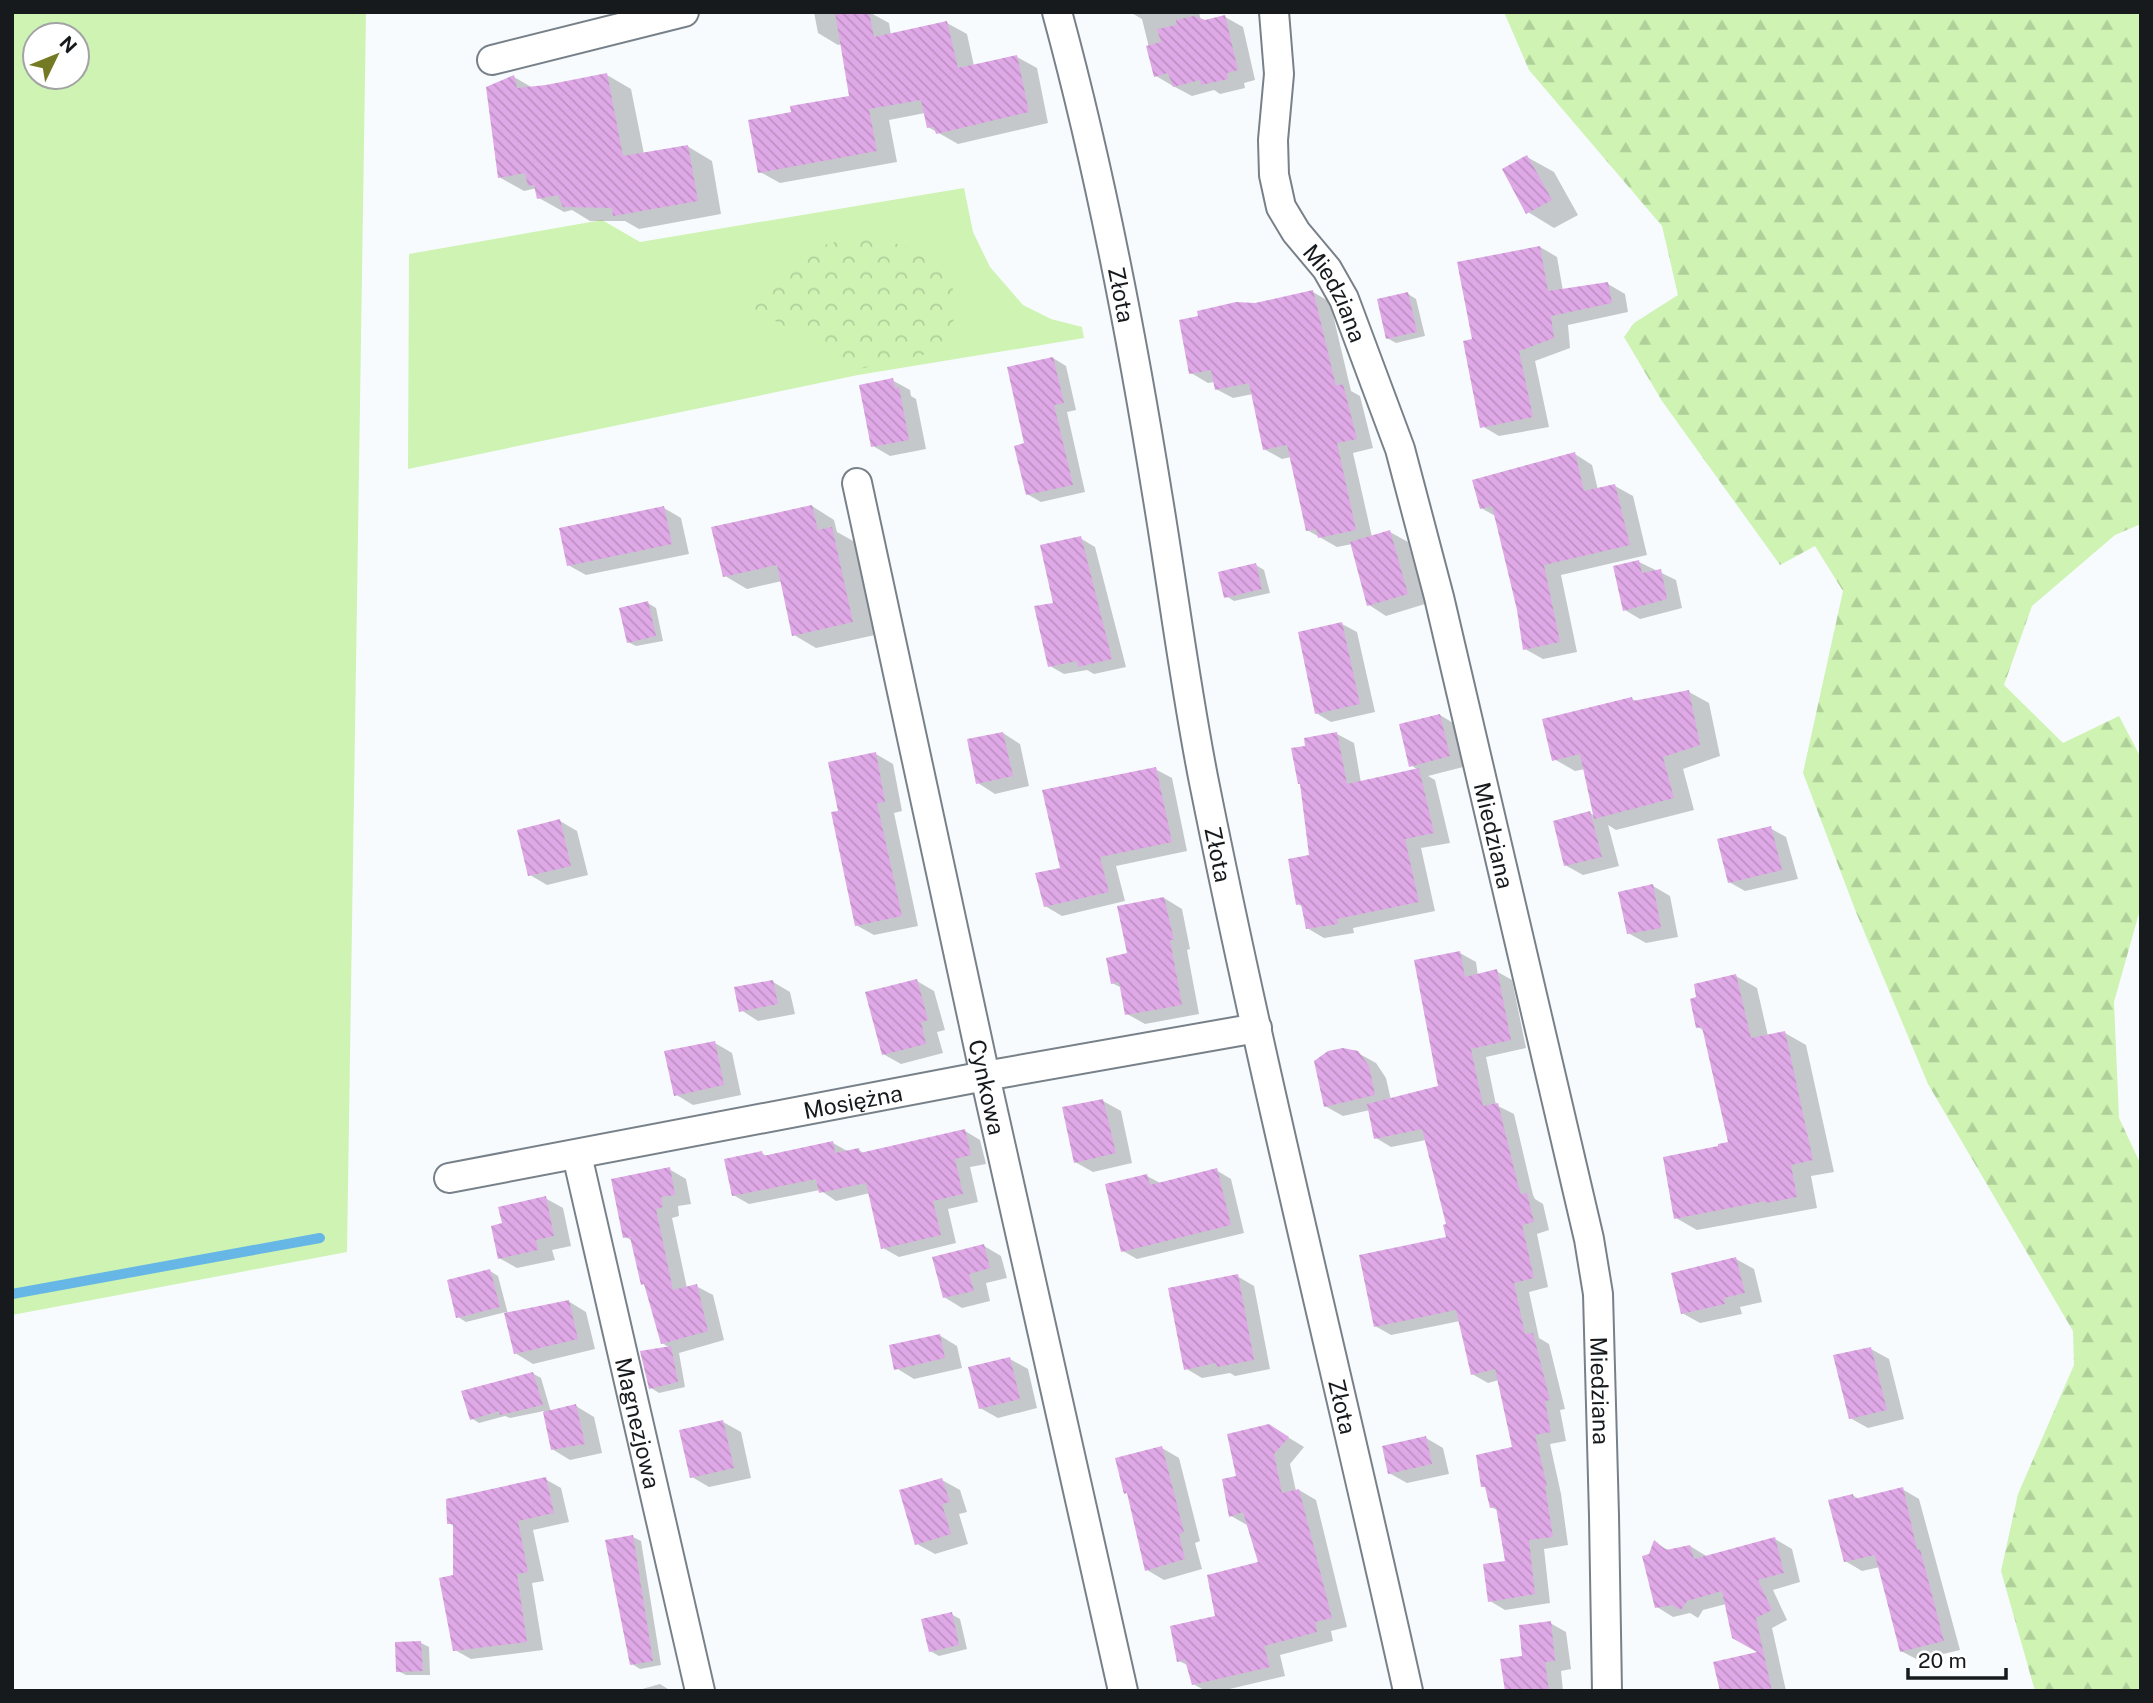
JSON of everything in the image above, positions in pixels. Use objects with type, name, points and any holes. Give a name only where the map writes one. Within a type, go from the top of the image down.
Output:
[{"type":"street","points":[[492,60],[684,12]]},
{"type":"street","name":"Złota","points":[[1057,12],[1110,228],[1157,491],[1204,780],[1257,1028],[1408,1691]]},
{"type":"street","name":"Miedziana","points":[[1274,12],[1279,74],[1273,140],[1274,175],[1281,207],[1296,232],[1328,269],[1343,299],[1400,449],[1445,621],[1589,1239],[1598,1294],[1607,1691]]},
{"type":"street","name":"Cynkowa","points":[[857,483],[985,1076],[1123,1691]]},
{"type":"street","name":"Mosiężna","points":[[449,1178],[985,1076],[1257,1028]]},
{"type":"street","name":"Magnezjowa","points":[[577,1155],[700,1691]]},
{"type":"green space","points":[[12,12],[366,12],[347,1252],[12,1315]]},
{"type":"green space","points":[[1504,12],[2141,12],[2141,524],[2115,535],[2032,606],[2004,685],[2063,743],[2119,716],[2141,758],[2141,906],[2114,1002],[2119,1118],[2141,1165],[2141,1691],[2035,1691],[2001,1571],[2018,1494],[2074,1365],[2073,1331],[1928,1084],[1856,912],[1803,773],[1843,591],[1815,546],[1780,565],[1662,401],[1624,337],[1634,323],[1678,295],[1662,226],[1529,70]]},
{"type":"green space","points":[[964,188],[973,232],[990,267],[1023,305],[1051,319],[1082,327],[1084,338],[858,375],[408,469],[409,254],[602,220],[640,242]]},
{"type":"green space","points":[[855,238],[906,246],[935,262],[946,274],[953,289],[955,307],[945,350],[859,369],[746,304],[769,278],[793,259],[821,246]]},
{"type":"building","points":[[835,12],[869,12],[874,37],[947,21],[958,68],[1017,55],[1029,112],[936,134],[934,127],[927,128],[921,100],[869,109],[877,151],[758,173],[748,120],[791,112],[790,106],[849,96]]},
{"type":"building","points":[[1225,15],[1238,70],[1227,73],[1228,79],[1201,85],[1200,80],[1173,87],[1168,73],[1154,77],[1146,46],[1161,42],[1157,29],[1177,25],[1176,20],[1194,16],[1205,20]]},
{"type":"building","points":[[607,73],[623,156],[688,145],[698,201],[613,216],[612,208],[563,207],[558,195],[537,199],[534,185],[528,186],[525,173],[498,178],[486,87],[514,75],[517,88]]},
{"type":"building","points":[[1527,155],[1552,200],[1526,214],[1502,169]]},
{"type":"building","points":[[1540,246],[1548,291],[1608,282],[1612,303],[1551,316],[1554,338],[1519,351],[1533,417],[1480,428],[1463,341],[1472,339],[1457,262]]},
{"type":"building","points":[[1313,290],[1336,386],[1343,384],[1357,439],[1337,443],[1356,530],[1318,538],[1316,529],[1306,531],[1287,445],[1263,450],[1249,383],[1215,390],[1211,370],[1189,374],[1179,320],[1198,316],[1197,311],[1236,302],[1255,303]]},
{"type":"building","points":[[1408,292],[1417,332],[1386,339],[1377,299]]},
{"type":"building","points":[[1053,357],[1064,403],[1054,405],[1073,485],[1026,495],[1014,446],[1024,443],[1007,367]]},
{"type":"building","points":[[893,378],[895,388],[899,387],[909,440],[871,447],[859,385]]},
{"type":"building","points":[[1575,452],[1584,491],[1615,484],[1630,545],[1544,565],[1560,642],[1523,650],[1517,610],[1492,506],[1480,509],[1472,480]]},
{"type":"building","points":[[812,505],[818,530],[832,527],[853,622],[792,636],[777,565],[723,577],[711,527]]},
{"type":"building","points":[[664,506],[672,544],[567,566],[559,528]]},
{"type":"building","points":[[1390,530],[1408,594],[1367,606],[1350,542]]},
{"type":"building","points":[[1081,536],[1112,659],[1078,667],[1077,661],[1048,667],[1034,606],[1053,603],[1040,545]]},
{"type":"building","points":[[1639,560],[1642,573],[1661,569],[1667,599],[1623,611],[1613,566]]},
{"type":"building","points":[[1256,563],[1262,589],[1224,598],[1218,572]]},
{"type":"building","points":[[648,601],[656,636],[627,643],[619,608]]},
{"type":"building","points":[[1342,622],[1360,704],[1315,714],[1298,632]]},
{"type":"building","points":[[1689,690],[1700,745],[1663,757],[1674,798],[1594,819],[1580,754],[1552,761],[1542,719],[1632,697],[1633,701]]},
{"type":"building","points":[[1440,714],[1450,756],[1409,767],[1399,724]]},
{"type":"building","points":[[1003,732],[1013,776],[976,784],[967,739]]},
{"type":"building","points":[[1337,732],[1347,784],[1419,768],[1434,833],[1405,839],[1419,902],[1337,919],[1338,924],[1306,929],[1301,904],[1296,905],[1288,859],[1309,855],[1300,784],[1291,748],[1305,746],[1304,738]]},
{"type":"building","points":[[876,752],[885,802],[877,803],[902,916],[855,926],[831,812],[838,811],[828,762]]},
{"type":"building","points":[[1156,767],[1172,842],[1100,857],[1109,892],[1044,907],[1035,873],[1060,868],[1042,790]]},
{"type":"building","points":[[1590,811],[1602,857],[1564,866],[1553,821]]},
{"type":"building","points":[[560,819],[571,866],[528,876],[517,830]]},
{"type":"building","points":[[1771,826],[1782,870],[1728,883],[1717,839]]},
{"type":"building","points":[[1653,884],[1661,928],[1627,934],[1618,892]]},
{"type":"building","points":[[1164,897],[1174,940],[1170,940],[1182,1005],[1125,1015],[1119,982],[1111,984],[1106,958],[1127,953],[1117,906]]},
{"type":"building","points":[[1460,951],[1465,977],[1497,969],[1511,1040],[1471,1049],[1483,1106],[1498,1103],[1518,1185],[1521,1194],[1527,1193],[1534,1222],[1522,1225],[1534,1278],[1514,1283],[1525,1334],[1533,1333],[1550,1400],[1545,1401],[1551,1432],[1535,1435],[1547,1486],[1553,1537],[1529,1540],[1535,1594],[1488,1602],[1483,1564],[1505,1561],[1496,1507],[1490,1508],[1485,1487],[1481,1487],[1476,1455],[1512,1447],[1495,1369],[1471,1375],[1456,1310],[1374,1327],[1359,1255],[1446,1237],[1443,1225],[1446,1224],[1422,1129],[1374,1139],[1367,1104],[1438,1086],[1414,960]]},
{"type":"building","points":[[1736,974],[1751,1038],[1785,1031],[1813,1160],[1791,1165],[1797,1197],[1674,1219],[1663,1157],[1728,1142],[1702,1027],[1696,1028],[1690,999],[1696,997],[1694,984]]},
{"type":"building","points":[[917,979],[928,1020],[921,1022],[926,1044],[882,1055],[865,992]]},
{"type":"building","points":[[773,980],[778,1004],[739,1012],[734,987]]},
{"type":"building","points":[[715,1041],[724,1085],[674,1096],[664,1051]]},
{"type":"building","points":[[1343,1048],[1358,1051],[1369,1066],[1375,1095],[1324,1107],[1314,1061],[1328,1051]]},
{"type":"building","points":[[1103,1099],[1116,1153],[1074,1163],[1062,1107]]},
{"type":"building","points":[[965,1129],[971,1155],[955,1159],[963,1194],[933,1201],[941,1235],[881,1249],[866,1183],[819,1193],[816,1179],[732,1196],[724,1159],[762,1151],[763,1156],[833,1141],[835,1153],[859,1148],[860,1153]]},
{"type":"building","points":[[670,1167],[675,1195],[661,1197],[663,1207],[656,1209],[673,1290],[697,1284],[708,1331],[661,1344],[644,1284],[641,1285],[630,1237],[623,1238],[611,1179]]},
{"type":"building","points":[[1217,1168],[1231,1225],[1121,1252],[1105,1184],[1147,1174],[1150,1185]]},
{"type":"building","points":[[546,1196],[554,1236],[536,1240],[538,1250],[498,1259],[491,1226],[502,1223],[498,1207]]},
{"type":"building","points":[[984,1244],[990,1268],[969,1274],[974,1291],[943,1298],[932,1257]]},
{"type":"building","points":[[1736,1257],[1745,1293],[1724,1298],[1725,1304],[1681,1314],[1671,1273]]},
{"type":"building","points":[[490,1269],[500,1307],[456,1318],[447,1280]]},
{"type":"building","points":[[1238,1274],[1254,1360],[1217,1367],[1216,1363],[1184,1370],[1168,1288]]},
{"type":"building","points":[[569,1300],[578,1339],[514,1354],[504,1313]]},
{"type":"building","points":[[940,1334],[945,1358],[894,1370],[889,1345]]},
{"type":"building","points":[[671,1346],[678,1382],[649,1389],[640,1351]]},
{"type":"building","points":[[1871,1347],[1887,1410],[1849,1419],[1833,1355]]},
{"type":"building","points":[[1010,1357],[1020,1399],[979,1409],[968,1367]]},
{"type":"building","points":[[533,1372],[543,1405],[500,1415],[499,1411],[470,1420],[461,1391]]},
{"type":"building","points":[[576,1404],[585,1444],[551,1450],[543,1412]]},
{"type":"building","points":[[723,1420],[734,1468],[690,1478],[679,1430]]},
{"type":"building","points":[[1269,1424],[1289,1437],[1274,1454],[1282,1493],[1299,1489],[1332,1618],[1315,1622],[1317,1632],[1264,1646],[1270,1667],[1192,1685],[1185,1660],[1177,1662],[1170,1626],[1215,1616],[1207,1575],[1258,1562],[1243,1512],[1229,1517],[1222,1479],[1236,1476],[1227,1434]]},
{"type":"building","points":[[1426,1436],[1432,1464],[1388,1474],[1382,1446]]},
{"type":"building","points":[[1162,1446],[1184,1532],[1179,1534],[1185,1559],[1145,1571],[1127,1493],[1124,1494],[1115,1458]]},
{"type":"building","points":[[546,1477],[554,1513],[518,1521],[528,1572],[517,1574],[527,1642],[453,1651],[439,1578],[453,1575],[453,1524],[447,1524],[446,1499]]},
{"type":"building","points":[[942,1478],[950,1502],[942,1504],[951,1534],[915,1545],[899,1490]]},
{"type":"building","points":[[1903,1487],[1917,1550],[1920,1549],[1944,1641],[1900,1652],[1875,1555],[1844,1562],[1828,1500],[1853,1494],[1854,1499]]},
{"type":"building","points":[[633,1535],[653,1661],[630,1665],[605,1540]]},
{"type":"building","points":[[1775,1537],[1784,1573],[1758,1580],[1772,1610],[1756,1618],[1772,1691],[1720,1691],[1713,1662],[1757,1652],[1732,1638],[1722,1591],[1687,1601],[1681,1610],[1672,1605],[1655,1608],[1642,1556],[1649,1554],[1654,1540],[1666,1550],[1690,1545],[1694,1559]]},
{"type":"building","points":[[952,1612],[959,1645],[929,1652],[921,1619]]},
{"type":"building","points":[[1551,1621],[1555,1661],[1545,1662],[1549,1691],[1505,1691],[1500,1659],[1522,1656],[1519,1625]]},
{"type":"building","points":[[421,1641],[423,1671],[396,1672],[395,1642]]},
{"type":"waterway","points":[[12,1294],[320,1238]]}]
